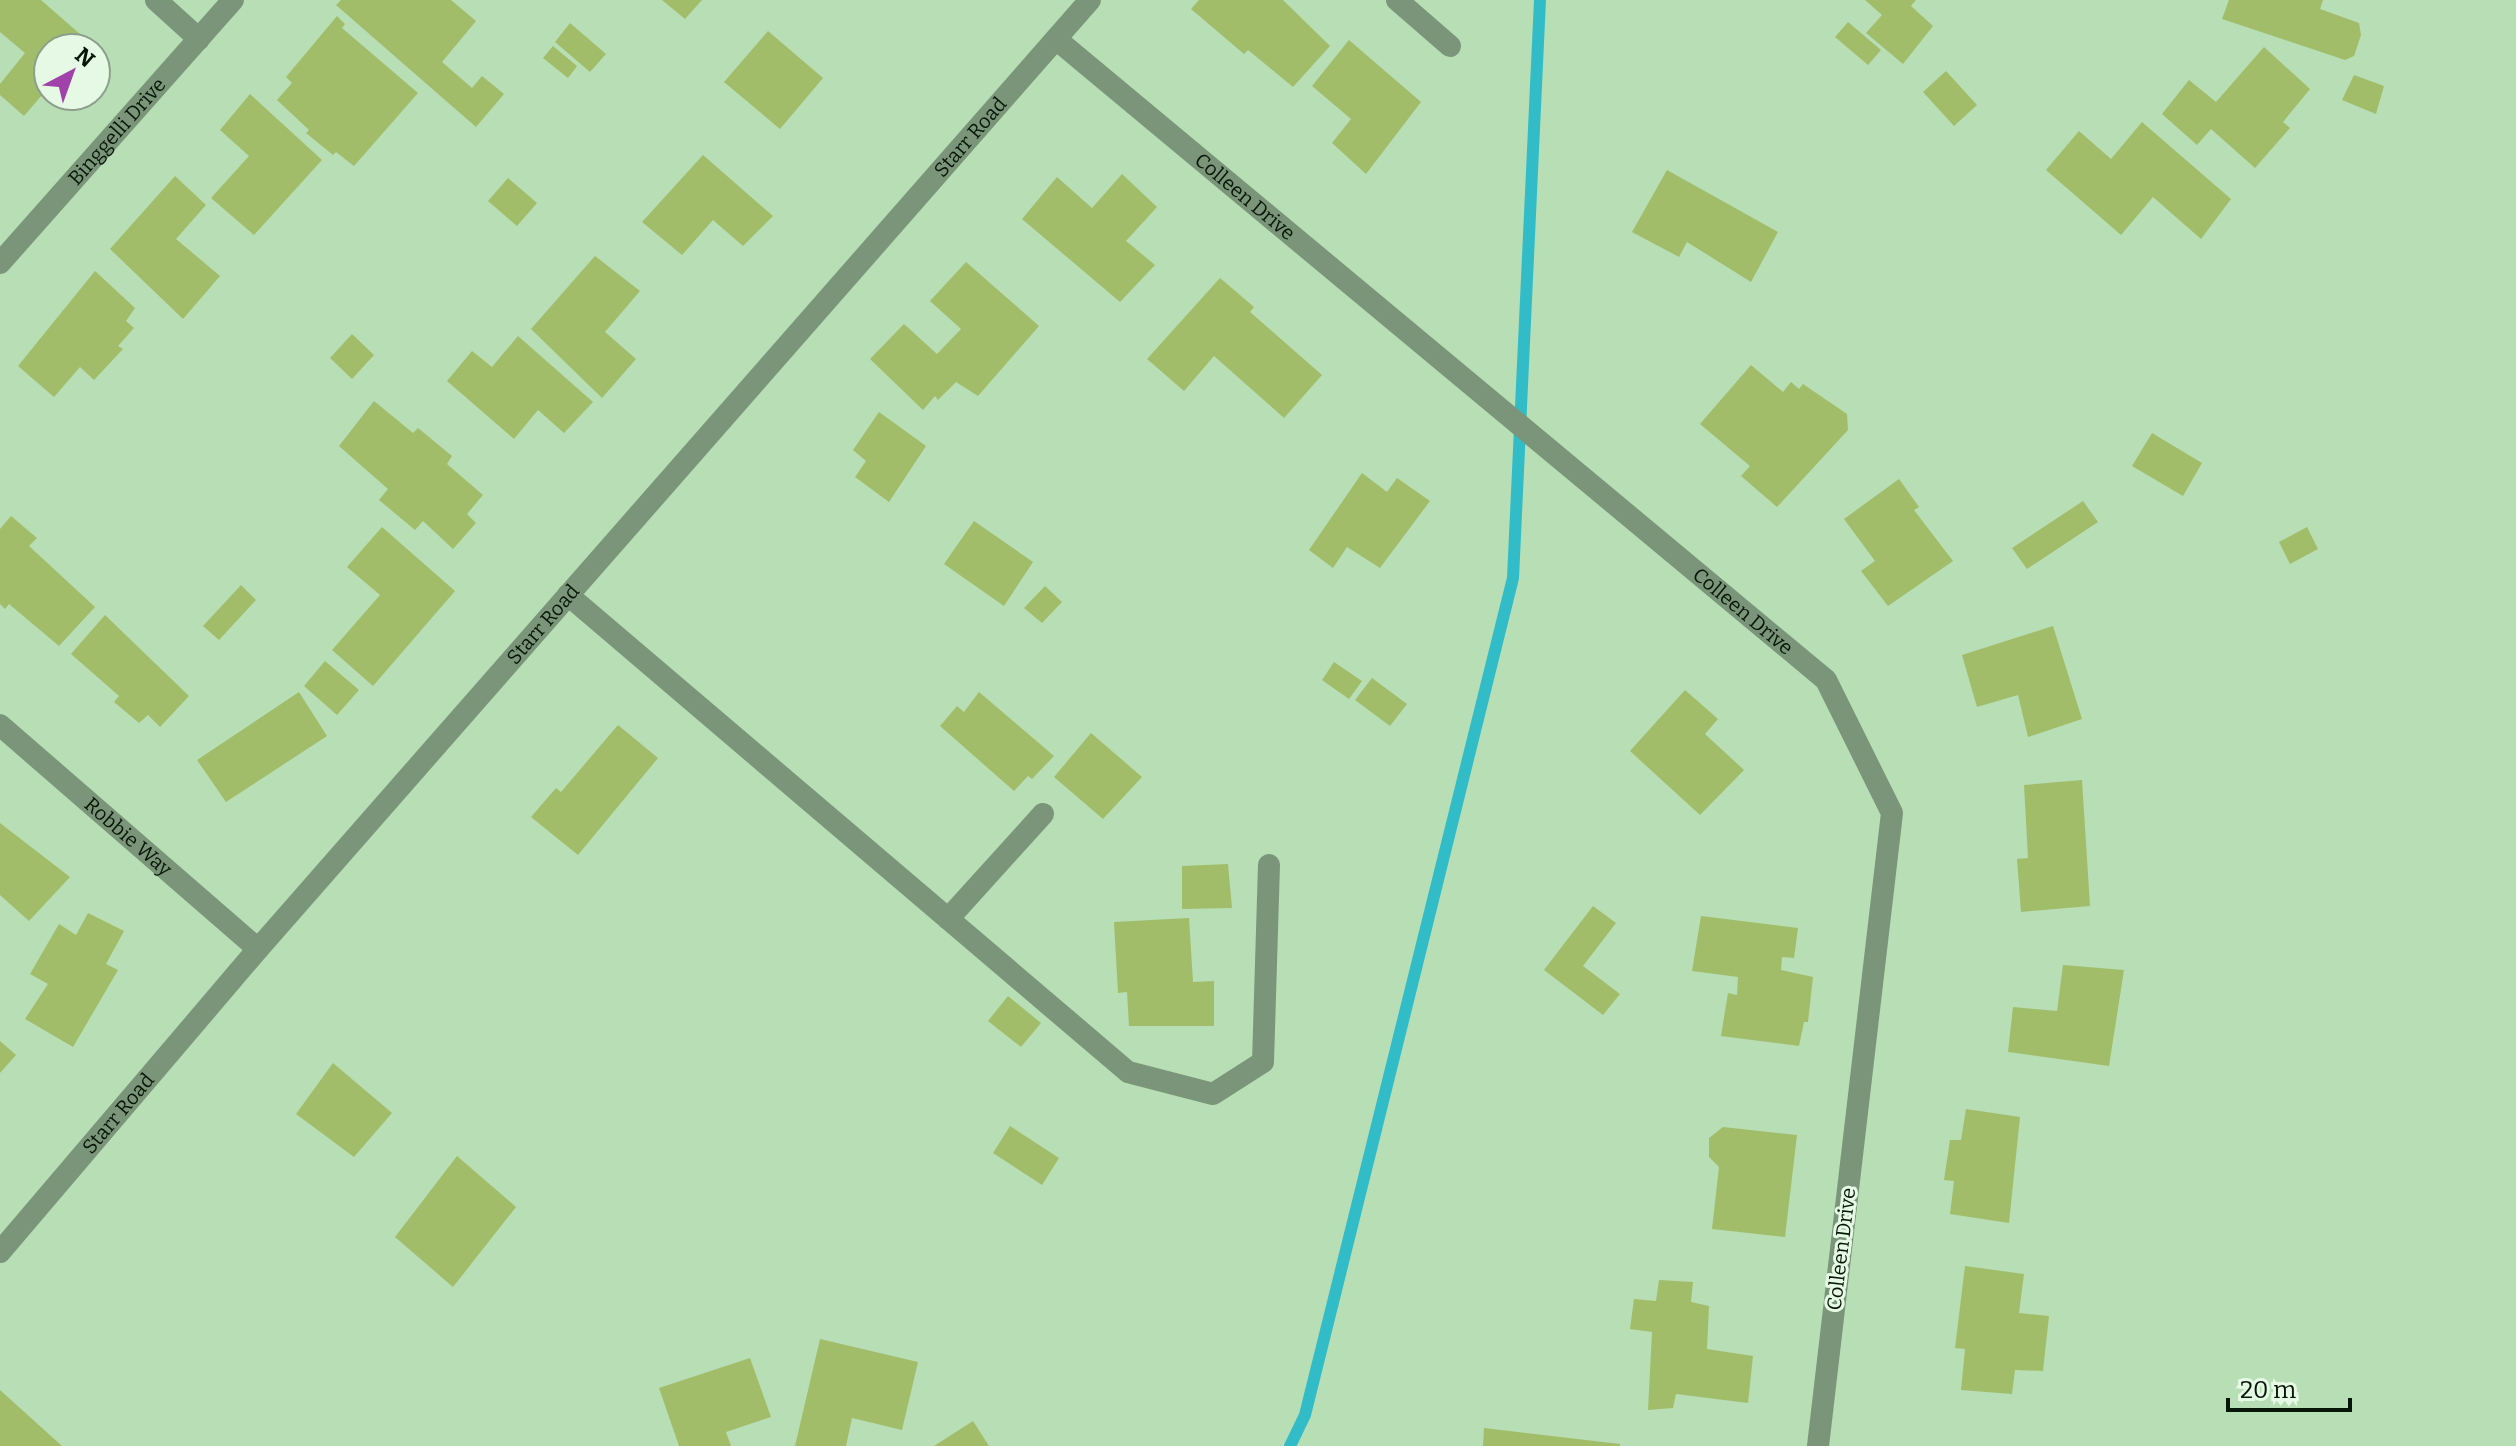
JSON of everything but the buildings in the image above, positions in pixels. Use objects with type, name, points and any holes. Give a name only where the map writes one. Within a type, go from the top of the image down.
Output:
[{"type":"street","points":[[156,0],[199,39]]},
{"type":"street","name":"Binggelli Drive","points":[[0,263],[233,0]]},
{"type":"street","name":"Starr Road","points":[[0,1252],[258,949],[1090,0]]},
{"type":"street","points":[[1397,0],[1450,46]]},
{"type":"street","name":"Colleen Drive","points":[[1056,39],[1826,680],[1892,813],[1818,1446]]},
{"type":"street","points":[[568,595],[1128,1072],[1213,1094],[1263,1062],[1269,865]]},
{"type":"street","name":"Robbie Way","points":[[0,725],[258,949]]},
{"type":"street","points":[[948,919],[1043,814]]},
{"type":"waterway","points":[[1290,1446],[1305,1415],[1513,578],[1540,0]]}]
